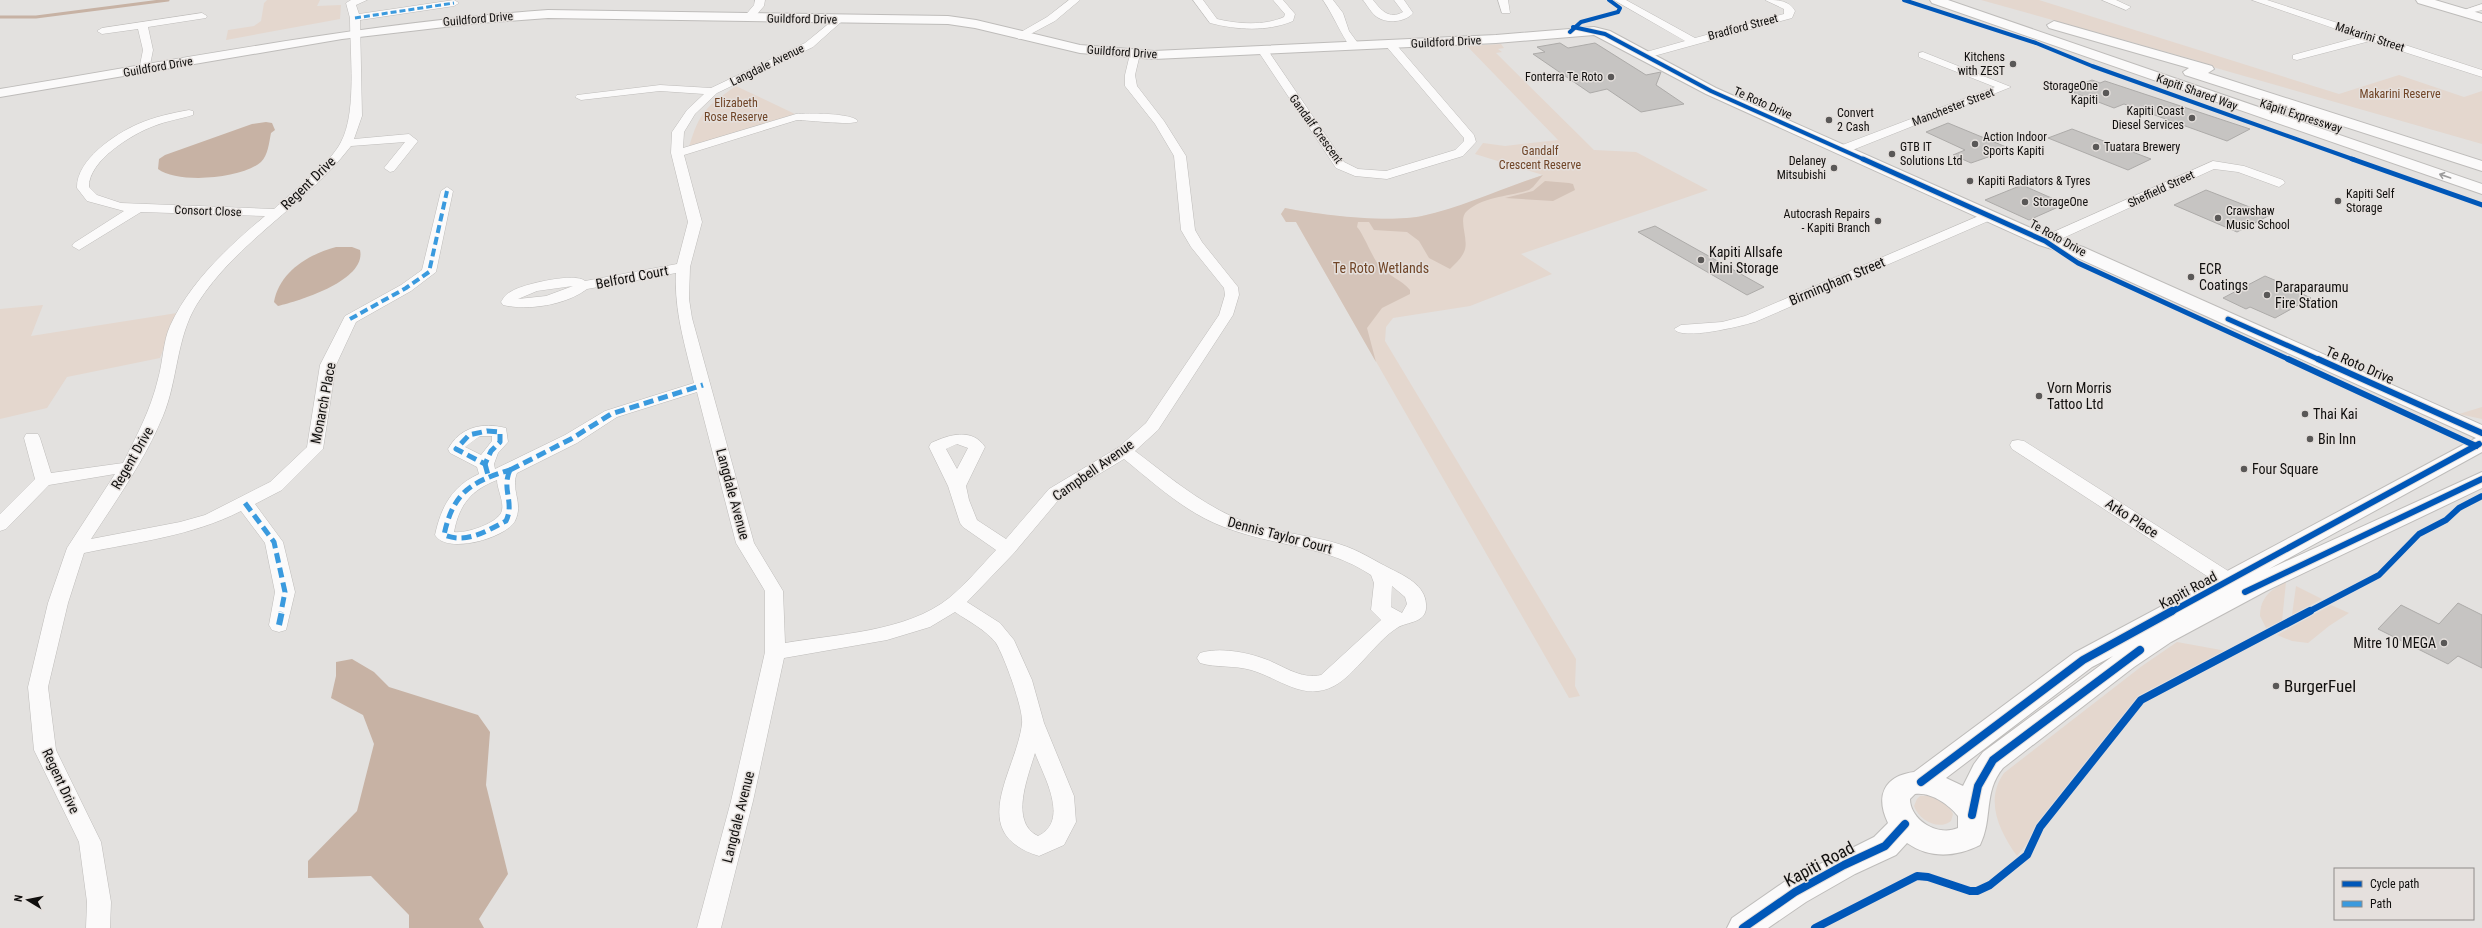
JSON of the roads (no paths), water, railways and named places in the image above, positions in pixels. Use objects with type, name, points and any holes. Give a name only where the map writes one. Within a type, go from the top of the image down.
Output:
[{"type":"main road","name":"Kāpiti Expressway","points":[[1937,0],[2482,175]]},
{"type":"main road","points":[[1937,0],[2482,189]]},
{"type":"main road","name":"Kāpiti Expressway","points":[[1966,0],[2482,166]]},
{"type":"main road","points":[[1966,0],[2276,89],[2482,151]]},
{"type":"main road","points":[[2422,0],[2482,18]]},
{"type":"main road","name":"Guildford Drive","points":[[0,93],[144,70],[355,26],[548,14],[837,20],[948,20],[976,24],[1019,36],[1080,49],[1135,54],[1172,55],[1496,39],[1583,30],[1604,34]]},
{"type":"main road","name":"Te Roto Drive","points":[[1604,34],[1711,91],[2045,241],[2072,260],[2432,410],[2480,442]]},
{"type":"main road","name":"Te Roto Drive","points":[[2222,323],[2391,407],[2480,442]]},
{"type":"main road","points":[[2391,407],[2405,410],[2432,410]]},
{"type":"main road","name":"Kapiti Road","points":[[1972,815],[1974,796],[1979,780],[1993,760],[2125,660],[2238,586],[2480,442]]},
{"type":"main road","name":"Kapiti Road","points":[[1921,782],[1940,766],[2083,660],[2238,586],[2482,479]]},
{"type":"main road","points":[[2083,660],[2125,660]]},
{"type":"main road","points":[[1921,782],[1942,787],[1951,792],[1967,807],[1972,815],[1974,826],[1970,836],[1956,843],[1945,844],[1924,838],[1905,824],[1897,811],[1896,794],[1908,784],[1921,782]]},
{"type":"main road","name":"Kapiti Road","points":[[1743,928],[1794,892],[1844,865],[1885,846],[1905,824]]},
{"type":"street","name":"Regent Drive","points":[[98,928],[99,902],[90,842],[45,750],[38,687],[58,603],[76,548],[129,467],[155,416],[166,380],[177,327],[190,304],[207,280],[246,238],[278,213],[334,160],[347,143],[356,116],[355,26],[351,3],[362,0]]},
{"type":"street","points":[[748,18],[759,6],[760,0]]},
{"type":"street","points":[[1019,36],[1051,19],[1075,0]]},
{"type":"street","points":[[1198,0],[1214,21],[1228,24],[1253,25],[1278,23],[1289,19],[1290,14],[1278,0]]},
{"type":"street","points":[[1328,0],[1338,13],[1344,31],[1355,46]]},
{"type":"street","points":[[1368,0],[1380,15],[1392,18],[1404,16],[1408,13],[1399,0]]},
{"type":"street","points":[[1503,0],[1506,11]]},
{"type":"street","name":"Bradford Street","points":[[1619,0],[1692,40]]},
{"type":"street","name":"Bradford Street","points":[[1643,56],[1692,40],[1788,16],[1790,12],[1788,7],[1770,0]]},
{"type":"street","points":[[2107,0],[2126,7]]},
{"type":"street","name":"Makarini Street","points":[[2257,0],[2482,74]]},
{"type":"street","points":[[355,26],[454,4]]},
{"type":"street","points":[[2463,12],[2482,7]]},
{"type":"street","points":[[102,31],[202,16]]},
{"type":"street","name":"Langdale Avenue","points":[[709,928],[742,801],[775,652],[774,591],[745,543],[685,318],[682,299],[683,267],[695,222],[677,153],[678,132],[691,112],[714,92],[809,45],[837,20]]},
{"type":"street","points":[[142,25],[148,50],[144,70]]},
{"type":"street","points":[[2297,57],[2371,37]]},
{"type":"street","name":"Gandalf Crescent","points":[[1263,51],[1340,165],[1355,172],[1387,175],[1459,154],[1470,142],[1470,138],[1390,44]]},
{"type":"street","name":"Campbell Avenue","points":[[775,652],[887,633],[923,622],[956,603],[1008,549],[1055,494],[1094,468],[1125,451],[1152,426],[1226,315],[1232,295],[1231,287],[1196,244],[1188,230],[1180,156],[1160,124],[1131,86],[1130,75],[1135,54]]},
{"type":"street","name":"Manchester Street","points":[[1841,150],[2006,87],[1923,55]]},
{"type":"street","name":"Langdale Avenue","points":[[581,97],[660,88],[714,92]]},
{"type":"street","name":"Consort Close","points":[[189,113],[143,124],[122,135],[90,164],[82,178],[83,188],[92,198],[109,205],[138,208],[278,213]]},
{"type":"street","points":[[677,153],[722,141],[796,117],[813,116],[852,121]]},
{"type":"street","points":[[347,143],[409,138],[412,141],[390,168]]},
{"type":"street","name":"Sheffield Street","points":[[2045,241],[2213,165],[2240,169],[2279,183]]},
{"type":"street","name":"Monarch Place","points":[[76,548],[181,528],[211,519],[276,486],[315,449],[320,428],[328,365],[350,319],[406,288],[429,272],[447,192]]},
{"type":"street","points":[[80,246],[138,208]]},
{"type":"street","name":"Birmingham Street","points":[[1681,329],[1722,326],[1750,319],[1988,216]]},
{"type":"street","name":"Belford Court","points":[[582,286],[683,267]]},
{"type":"street","points":[[510,470],[506,481],[511,510],[506,521],[468,539],[452,539],[444,535],[450,507],[464,490],[487,469],[510,470],[570,439],[611,414],[703,385]]},
{"type":"street","points":[[32,438],[44,480]]},
{"type":"street","name":"Arko Place","points":[[2018,445],[2238,586]]},
{"type":"street","name":"Dennis Taylor Court","points":[[1125,451],[1193,503],[1213,516],[1239,526],[1349,553],[1406,587],[1418,603],[1418,610],[1413,615],[1401,620],[1395,618]]},
{"type":"street","points":[[0,525],[44,480],[129,467]]},
{"type":"street","points":[[957,486],[960,500],[969,523],[1008,549]]},
{"type":"street","points":[[244,503],[274,542],[284,592],[279,625]]},
{"type":"street","points":[[1380,572],[1383,583],[1381,610],[1385,615],[1395,618]]},
{"type":"street","points":[[956,603],[993,628],[1004,640],[1022,680],[1033,723],[1063,796],[1065,822],[1056,838],[1039,846],[1026,842],[1021,837],[1013,827],[1010,814],[1033,723]]},
{"type":"street","points":[[1208,658],[1232,659],[1257,664],[1305,684],[1319,685],[1328,680],[1395,618]]},
{"type":"waterway","points":[[0,17],[36,17],[168,0]]},
{"type":"place","name":"Kitchens with ZEST","points":[[2013,64]]},
{"type":"place","name":"Fonterra Te Roto","points":[[1611,77]]},
{"type":"place","name":"StorageOne Kapiti","points":[[2106,93]]},
{"type":"place","name":"Kapiti Coast Diesel Services","points":[[2192,118]]},
{"type":"place","name":"Convert 2 Cash","points":[[1829,120]]},
{"type":"place","name":"Action Indoor Sports Kapiti","points":[[1975,144]]},
{"type":"place","name":"Tuatara Brewery","points":[[2096,147]]},
{"type":"place","name":"GTB IT Solutions Ltd","points":[[1892,154]]},
{"type":"place","name":"Delaney Mitsubishi","points":[[1834,168]]},
{"type":"place","name":"Kapiti Radiators & Tyres","points":[[1970,181]]},
{"type":"place","name":"Kapiti Self Storage","points":[[2338,201]]},
{"type":"place","name":"StorageOne","points":[[2025,202]]},
{"type":"place","name":"Crawshaw Music School","points":[[2218,218]]},
{"type":"place","name":"Autocrash Repairs - Kapiti Branch","points":[[1878,221]]},
{"type":"place","name":"Kapiti Allsafe Mini Storage","points":[[1701,260]]},
{"type":"place","name":"ECR Coatings","points":[[2191,277]]},
{"type":"place","name":"Paraparaumu Fire Station","points":[[2267,295]]},
{"type":"place","name":"Vorn Morris Tattoo Ltd","points":[[2039,396]]},
{"type":"place","name":"Thai Kai","points":[[2305,414]]},
{"type":"place","name":"Bin Inn","points":[[2310,439]]},
{"type":"place","name":"Four Square","points":[[2244,469]]},
{"type":"place","name":"Mitre 10 MEGA","points":[[2444,643]]},
{"type":"place","name":"BurgerFuel","points":[[2276,686]]},
{"type":"park label","name":"Makarini Reserve","points":[[2400,94]]},
{"type":"park label","name":"Elizabeth Rose Reserve","points":[[736,110]]},
{"type":"park label","name":"Gandalf Crescent Reserve","points":[[1540,158]]},
{"type":"park label","name":"Te Roto Wetlands","points":[[1381,268]]}]
